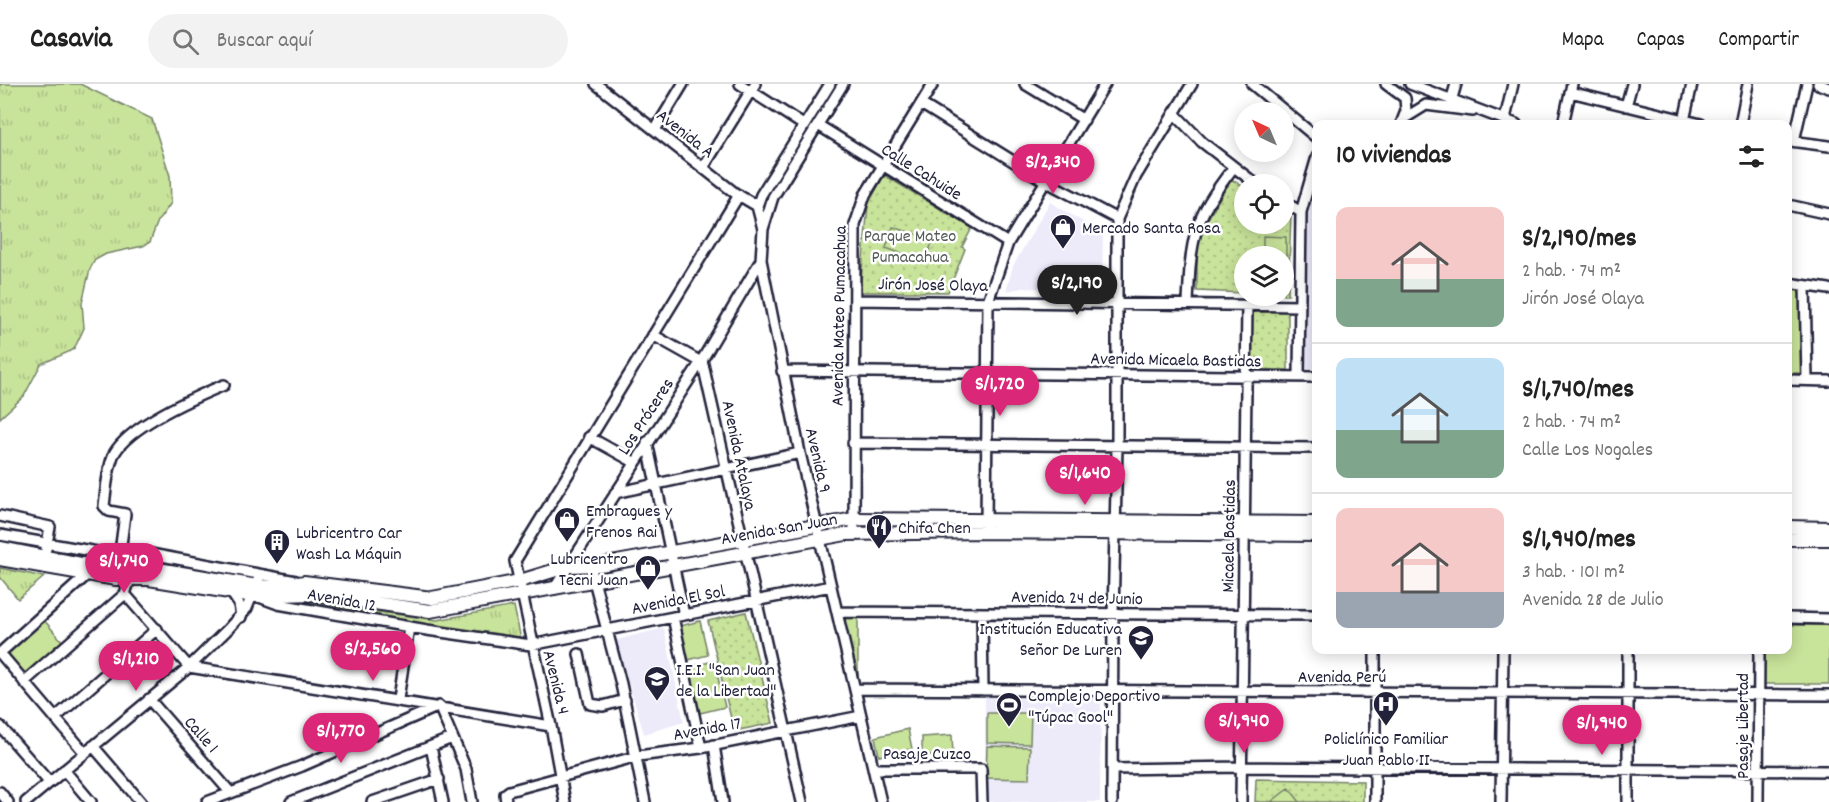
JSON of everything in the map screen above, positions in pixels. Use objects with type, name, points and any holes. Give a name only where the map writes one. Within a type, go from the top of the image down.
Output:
[{"type":"main road","name":"Avenida San Juan","points":[[257,586],[277,587],[304,582],[432,598],[518,581],[569,566],[590,565],[671,552],[854,519],[986,526],[1245,528],[1312,523]]},
{"type":"main road","name":"Avenida San Juan","points":[[257,586],[430,611],[521,596],[819,537],[986,526]]},
{"type":"main road","points":[[1792,527],[1829,528]]},
{"type":"main road","name":"Avenida San Juan","points":[[1245,528],[1312,535]]},
{"type":"main road","points":[[1792,539],[1829,539]]},
{"type":"main road","points":[[0,548],[44,557],[87,570]]},
{"type":"main road","points":[[0,559],[87,570],[158,569],[257,586]]},
{"type":"main road","points":[[118,568],[130,579],[148,579],[231,592],[257,586]]},
{"type":"street","name":"Avenida A","points":[[596,84],[703,168],[757,206]]},
{"type":"street","points":[[655,130],[683,84]]},
{"type":"street","points":[[740,84],[753,87],[805,126]]},
{"type":"street","points":[[763,229],[757,206],[830,84]]},
{"type":"street","points":[[763,229],[773,197],[843,84]]},
{"type":"street","name":"Avenida Mateo Pumacahua","points":[[854,534],[852,373],[855,225],[865,195],[881,165],[933,84]]},
{"type":"street","points":[[1025,84],[1084,120]]},
{"type":"street","points":[[986,526],[988,301],[1008,243],[1106,84]]},
{"type":"street","points":[[1112,802],[1117,447],[1115,375],[1117,219],[1136,176],[1192,84]]},
{"type":"street","points":[[1252,84],[1312,134]]},
{"type":"street","points":[[1386,84],[1405,98],[1403,120]]},
{"type":"street","points":[[1410,84],[1504,119],[1514,84]]},
{"type":"street","points":[[1452,98],[1456,84]]},
{"type":"street","points":[[1626,106],[1632,84]]},
{"type":"street","points":[[1684,120],[1692,84]]},
{"type":"street","points":[[1741,120],[1748,84]]},
{"type":"street","points":[[1792,137],[1807,84]]},
{"type":"street","points":[[1818,84],[1829,88]]},
{"type":"street","points":[[703,168],[753,87]]},
{"type":"street","points":[[1564,120],[1571,88],[1680,120]]},
{"type":"street","points":[[921,104],[1046,180],[1117,219]]},
{"type":"street","points":[[1404,120],[1426,105],[1490,113]]},
{"type":"street","points":[[1174,113],[1242,174]]},
{"type":"street","name":"Calle Cahuide","points":[[818,125],[1008,243]]},
{"type":"street","points":[[1792,141],[1829,146]]},
{"type":"street","points":[[1188,303],[1193,236],[1213,194],[1233,168]]},
{"type":"street","points":[[1299,376],[1301,212],[1312,174]]},
{"type":"street","name":"Avenida 4","points":[[565,802],[515,561],[739,195]]},
{"type":"street","points":[[1792,207],[1829,214]]},
{"type":"street","points":[[1294,208],[1301,212]]},
{"type":"street","name":"Avenida 9","points":[[763,229],[761,260],[782,370],[881,802]]},
{"type":"street","name":"Los Próceres","points":[[554,589],[634,462],[702,361],[761,260]]},
{"type":"street","points":[[1792,284],[1829,289]]},
{"type":"street","points":[[1805,286],[1807,380]]},
{"type":"street","name":"Jirón José Olaya","points":[[855,300],[1234,305]]},
{"type":"street","name":"Micaela Bastidas","points":[[1241,802],[1247,306]]},
{"type":"street","name":"Jirón José Olaya","points":[[1294,306],[1300,306]]},
{"type":"street","points":[[653,335],[702,361]]},
{"type":"street","name":"Avenida Atalaya","points":[[702,361],[802,802]]},
{"type":"street","name":"Avenida Micaela Bastidas","points":[[782,370],[852,373],[1312,377]]},
{"type":"street","points":[[1792,380],[1829,381]]},
{"type":"street","points":[[0,535],[88,551],[118,568],[125,514],[109,511],[104,506],[114,454],[121,444],[172,406],[224,385]]},
{"type":"street","points":[[589,437],[634,462]]},
{"type":"street","points":[[647,442],[684,615]]},
{"type":"street","points":[[853,443],[1312,448]]},
{"type":"street","points":[[615,493],[800,453]]},
{"type":"street","points":[[0,516],[50,527],[44,557]]},
{"type":"street","points":[[85,753],[0,653],[87,570],[88,551]]},
{"type":"street","points":[[590,565],[638,756],[645,802]]},
{"type":"street","points":[[24,682],[125,594],[130,579]]},
{"type":"street","points":[[26,802],[189,667],[241,617],[257,586]]},
{"type":"street","name":"Avenida 12","points":[[257,586],[278,604],[531,645]]},
{"type":"street","name":"Avenida El Sol","points":[[531,645],[831,586]]},
{"type":"street","points":[[231,592],[239,604],[241,617]]},
{"type":"street","points":[[125,594],[189,667],[398,699],[551,726]]},
{"type":"street","name":"Avenida 24 de Junio","points":[[837,612],[1312,615]]},
{"type":"street","points":[[982,613],[982,690]]},
{"type":"street","points":[[673,617],[701,748]]},
{"type":"street","points":[[1792,618],[1829,619]]},
{"type":"street","points":[[398,699],[409,627]]},
{"type":"street","points":[[55,718],[157,629]]},
{"type":"street","points":[[579,654],[590,704],[603,706],[625,700]]},
{"type":"street","points":[[1375,654],[1375,802]]},
{"type":"street","points":[[1501,802],[1503,654]]},
{"type":"street","points":[[1628,654],[1628,802]]},
{"type":"street","name":"Pasaje Libertad","points":[[1758,802],[1759,654]]},
{"type":"street","name":"Avenida Perú","points":[[855,689],[1829,695]]},
{"type":"street","name":"Calle 1","points":[[149,699],[230,792]]},
{"type":"street","points":[[207,802],[302,766],[439,706]]},
{"type":"street","points":[[439,706],[466,769],[472,802]]},
{"type":"street","name":"Avenida 17","points":[[506,802],[505,794],[509,791],[638,756],[701,748],[861,716]]},
{"type":"street","points":[[0,726],[49,782]]},
{"type":"street","points":[[291,802],[453,738]]},
{"type":"street","points":[[714,745],[723,802]]},
{"type":"street","points":[[93,746],[141,802]]},
{"type":"street","points":[[431,747],[443,802]]},
{"type":"street","points":[[1113,769],[1241,767],[1829,771]]},
{"type":"street","name":"Pasaje Cuzco","points":[[873,769],[981,769],[982,802]]},
{"type":"street","points":[[64,770],[91,802]]},
{"type":"street","points":[[372,802],[439,779]]},
{"type":"street","points":[[0,792],[8,802]]},
{"type":"shaded area","points":[[1312,196],[1312,369],[1303,369],[1306,225]]},
{"type":"shaded area","name":"Mercado Santa Rosa","points":[[1050,202],[1103,234],[1102,290],[1022,288],[1006,291],[1013,266]]},
{"type":"shaded area","points":[[664,628],[684,722],[644,734],[616,640]]},
{"type":"shaded area","points":[[985,697],[1101,697],[1100,802],[985,802]]},
{"type":"green space","points":[[0,84],[80,84],[152,119],[170,176],[171,203],[158,221],[150,242],[143,246],[106,254],[95,260],[90,269],[82,303],[84,328],[73,350],[41,364],[24,396],[0,418]]},
{"type":"green space","name":"Parque Mateo Pumacahua","points":[[884,175],[972,228],[962,247],[965,249],[948,292],[860,292],[868,205]]},
{"type":"green space","points":[[1231,179],[1234,181],[1234,234],[1290,234],[1290,246],[1234,246],[1234,293],[1197,291],[1197,251],[1203,227]]},
{"type":"green space","points":[[893,227],[933,240],[925,262],[886,248]]},
{"type":"green space","points":[[1263,236],[1286,237],[1286,246],[1263,246]]},
{"type":"green space","points":[[1792,290],[1802,291],[1803,373],[1792,373]]},
{"type":"green space","points":[[1250,307],[1288,308],[1288,370],[1249,370]]},
{"type":"green space","points":[[0,568],[44,577],[18,599],[0,577]]},
{"type":"green space","points":[[285,599],[437,620],[514,606],[521,640],[418,626]]},
{"type":"green space","points":[[746,612],[773,723],[734,731],[708,621]]},
{"type":"green space","points":[[847,617],[858,617],[858,675],[855,675],[844,622]]},
{"type":"green space","points":[[43,619],[62,641],[25,675],[7,653]]},
{"type":"green space","points":[[700,621],[708,655],[688,660],[680,626]]},
{"type":"green space","points":[[1792,625],[1829,625],[1829,684],[1761,684],[1760,654],[1792,654]]},
{"type":"green space","points":[[714,661],[725,707],[700,713],[689,667]]},
{"type":"green space","name":"Complejo Deportivo \"Túpac Gool\"","points":[[987,713],[1031,713],[1030,744],[987,743]]},
{"type":"green space","points":[[908,729],[912,749],[879,756],[875,737]]},
{"type":"green space","points":[[952,735],[953,755],[922,756],[922,737]]},
{"type":"green space","points":[[987,746],[1030,747],[1029,779],[986,778]]},
{"type":"green space","points":[[1256,779],[1363,781],[1363,802],[1255,802]]},
{"type":"green space","points":[[1289,788],[1300,802],[1271,802]]},
{"type":"place","name":"Mercado Santa Rosa","points":[[1063,250]]},
{"type":"place","name":"Embragues y Frenos Rai","points":[[567,543]]},
{"type":"place","name":"Chifa Chen","points":[[879,550]]},
{"type":"place","name":"Lubricentro Car Wash La Máquin","points":[[277,565]]},
{"type":"place","name":"Lubricentro Tecni Juan","points":[[648,591]]},
{"type":"place","name":"Institución Educativa Señor De Luren","points":[[1141,661]]},
{"type":"place","name":"I.E.I. \"San Juan de la Libertad\"","points":[[657,702]]},
{"type":"place","name":"Policlínico Familiar Juan Pablo II","points":[[1386,727]]},
{"type":"place","name":"Complejo Deportivo \"Túpac Gool\"","points":[[1009,728]]}]
